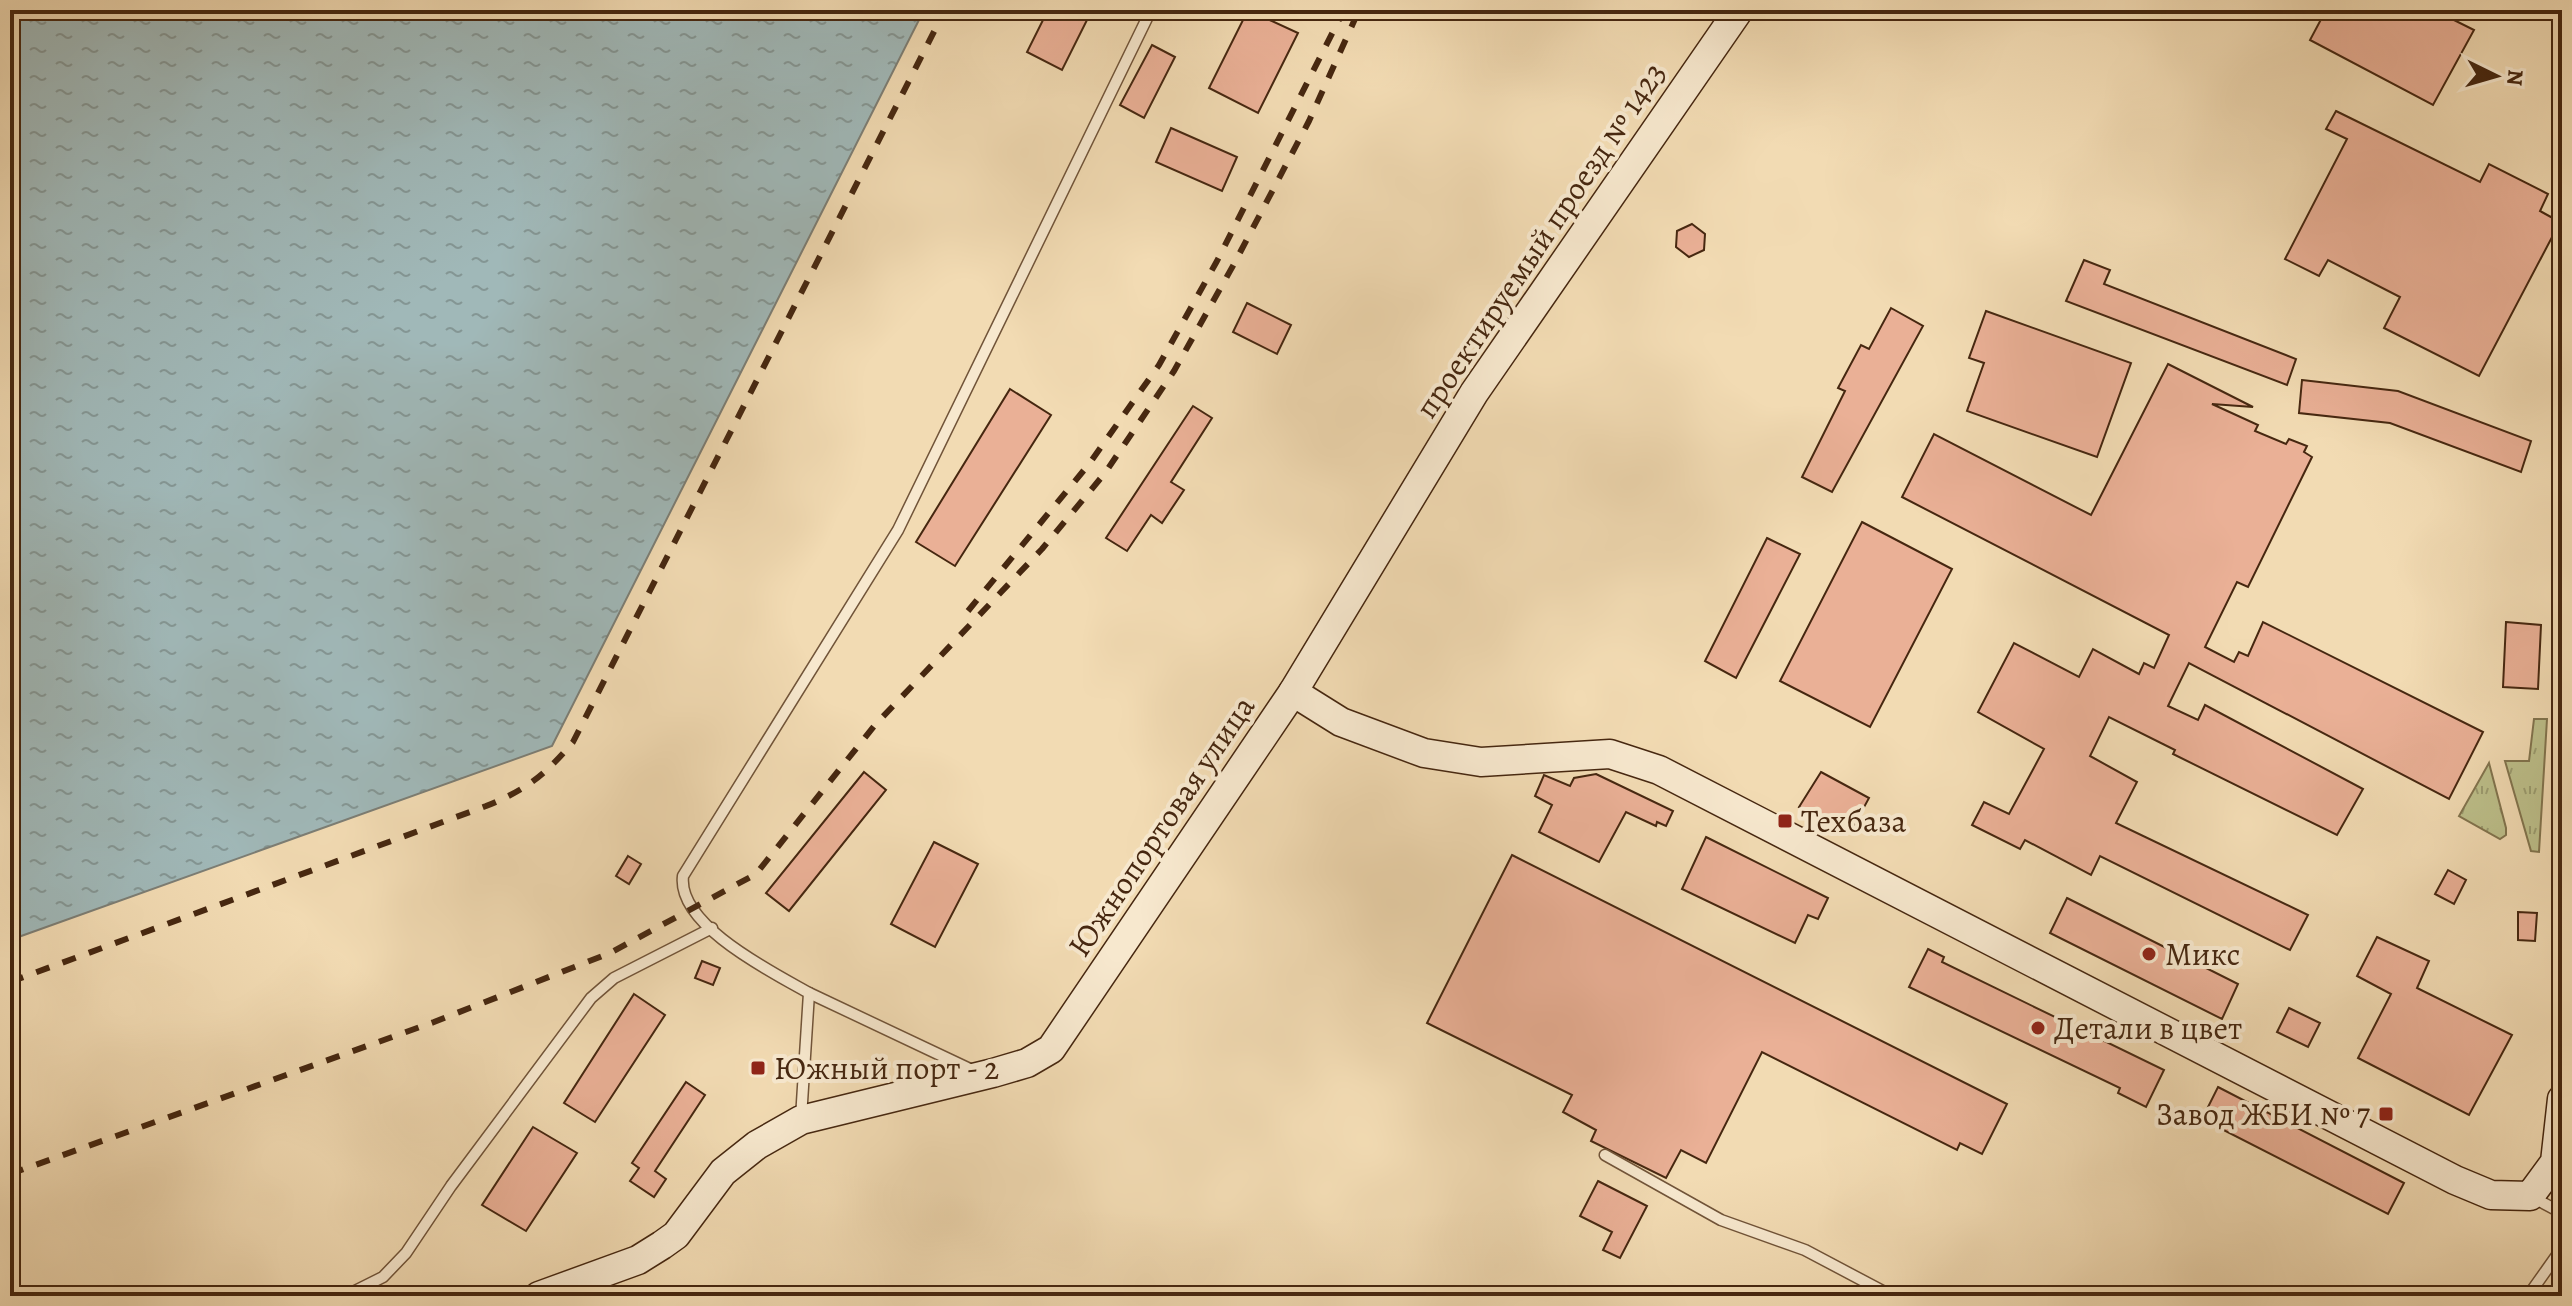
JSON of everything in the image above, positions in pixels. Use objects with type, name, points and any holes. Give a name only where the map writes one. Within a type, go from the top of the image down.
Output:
[{"type":"main road","name":"проектируемый проезд № 1423","points":[[1293,692],[1474,393],[1739,10]]},
{"type":"main road","name":"Южнопортовая улица","points":[[539,1296],[638,1260],[662,1245],[676,1235],[723,1172],[757,1145],[801,1120],[1027,1063],[1051,1049],[1293,692],[1341,722],[1424,753],[1481,762],[1610,754],[1659,770],[2455,1180],[2491,1195],[2530,1196]]},
{"type":"main road","points":[[2530,1196],[2555,1162],[2562,1099]]},
{"type":"lane","points":[[983,1075],[809,993],[744,956],[691,909],[682,890],[692,856],[898,530],[1151,10]]},
{"type":"lane","points":[[345,1296],[383,1277],[406,1253],[451,1186],[591,998],[614,978],[712,928]]},
{"type":"lane","points":[[801,1120],[809,993]]},
{"type":"lane","points":[[1605,1155],[1721,1220],[1805,1250],[1892,1296]]},
{"type":"lane","points":[[2530,1196],[2562,1213]]},
{"type":"lane","points":[[2528,1296],[2562,1248]]},
{"type":"green space","points":[[2534,719],[2547,719],[2539,852],[2531,851],[2505,761],[2529,761]]},
{"type":"green space","points":[[2489,763],[2506,828],[2506,835],[2500,839],[2459,816]]},
{"type":"water","points":[[10,10],[924,10],[552,746],[10,940]]},
{"type":"building","points":[[1048,10],[1092,10],[1062,70],[1027,52]]},
{"type":"building","points":[[1248,10],[1298,33],[1258,113],[1209,88]]},
{"type":"building","points":[[2326,10],[2434,10],[2474,30],[2433,105],[2310,40]]},
{"type":"building","points":[[1152,45],[1175,57],[1144,118],[1120,105]]},
{"type":"building","points":[[2336,111],[2480,182],[2489,164],[2548,194],[2540,211],[2560,222],[2479,376],[2384,328],[2400,297],[2328,260],[2319,276],[2285,259],[2347,139],[2326,129]]},
{"type":"building","points":[[1171,128],[1237,157],[1222,191],[1156,162]]},
{"type":"building","points":[[1692,224],[1705,234],[1704,250],[1689,257],[1676,247],[1677,231]]},
{"type":"building","points":[[2084,260],[2110,270],[2104,284],[2296,359],[2287,385],[2066,301]]},
{"type":"building","points":[[1247,303],[1291,325],[1277,354],[1233,332]]},
{"type":"building","points":[[1891,308],[1923,326],[1832,492],[1802,477],[1845,391],[1838,388],[1861,345],[1869,349]]},
{"type":"building","points":[[1986,311],[2131,363],[2097,457],[1967,411],[1984,363],[1969,358]]},
{"type":"building","points":[[2168,364],[2253,407],[2212,404],[2258,425],[2255,431],[2286,444],[2289,439],[2307,446],[2304,452],[2312,457],[2248,587],[2237,582],[2205,647],[2234,662],[2239,652],[2248,656],[2263,622],[2483,732],[2449,799],[2189,663],[2168,706],[2198,720],[2205,705],[2363,789],[2337,835],[2173,754],[2175,750],[2109,717],[2090,756],[2137,782],[2116,823],[2308,915],[2290,950],[2100,856],[2091,875],[2025,840],[2020,849],[1972,825],[1984,802],[2009,814],[2044,749],[1978,712],[2014,643],[2079,677],[2093,649],[2139,674],[2144,663],[2154,668],[2169,635],[1902,497],[1934,434],[2091,515]]},
{"type":"building","points":[[2302,380],[2398,391],[2531,441],[2521,472],[2390,423],[2299,413]]},
{"type":"building","points":[[1010,389],[1051,415],[955,566],[916,542]]},
{"type":"building","points":[[1193,406],[1212,418],[1171,482],[1184,490],[1162,523],[1151,515],[1127,551],[1106,538]]},
{"type":"building","points":[[1862,522],[1952,569],[1870,727],[1780,681]]},
{"type":"building","points":[[1767,538],[1800,554],[1736,678],[1705,661]]},
{"type":"building","points":[[2506,622],[2541,625],[2538,689],[2503,687]]},
{"type":"building","points":[[864,772],[886,790],[789,911],[766,893]]},
{"type":"building","points":[[1821,772],[1869,798],[1850,833],[1799,807]]},
{"type":"building","points":[[1596,774],[1673,811],[1666,826],[1657,822],[1656,826],[1626,812],[1599,862],[1539,832],[1552,805],[1535,796],[1544,775],[1570,786],[1574,778]]},
{"type":"building","points":[[1706,837],[1828,898],[1818,919],[1808,915],[1795,943],[1682,889]]},
{"type":"building","points":[[934,842],[978,864],[935,947],[891,924]]},
{"type":"building","points":[[1512,855],[2007,1104],[1982,1154],[1960,1143],[1957,1150],[1762,1052],[1706,1163],[1681,1150],[1666,1178],[1591,1141],[1596,1130],[1563,1112],[1572,1095],[1427,1023]]},
{"type":"building","points":[[628,856],[641,864],[629,884],[616,876]]},
{"type":"building","points":[[2448,870],[2466,880],[2454,904],[2435,894]]},
{"type":"building","points":[[2067,898],[2238,984],[2222,1019],[2050,933]]},
{"type":"building","points":[[2518,912],[2537,913],[2535,941],[2518,940]]},
{"type":"building","points":[[2377,937],[2429,961],[2417,988],[2512,1035],[2469,1115],[2358,1058],[2391,994],[2357,976]]},
{"type":"building","points":[[1928,949],[1944,957],[1942,962],[2164,1070],[2146,1107],[2118,1093],[2120,1088],[1909,987]]},
{"type":"building","points":[[702,961],[720,968],[713,985],[695,978]]},
{"type":"building","points":[[634,994],[665,1015],[595,1122],[564,1103]]},
{"type":"building","points":[[2289,1008],[2320,1023],[2308,1047],[2277,1032]]},
{"type":"building","points":[[686,1082],[705,1095],[655,1171],[666,1179],[654,1197],[630,1181],[639,1168],[632,1163]]},
{"type":"building","points":[[2218,1087],[2404,1183],[2388,1214],[2202,1119]]},
{"type":"building","points":[[533,1127],[577,1153],[526,1231],[482,1205]]},
{"type":"building","points":[[1598,1181],[1647,1206],[1620,1258],[1603,1250],[1612,1232],[1580,1216]]},
{"type":"railway","points":[[10,982],[486,806],[513,794],[553,764],[573,742],[945,10]]},
{"type":"railway","points":[[968,611],[1089,464],[1159,365],[1217,261],[1344,10]]},
{"type":"railway","points":[[10,1174],[434,1022],[610,953],[756,874],[875,725],[1042,549],[1105,473],[1174,371],[1234,264],[1309,121],[1359,10]]},
{"type":"place","name":"Техбаза","points":[[1785,821]]},
{"type":"place","name":"Микс","points":[[2149,954]]},
{"type":"place","name":"Детали в цвет","points":[[2038,1028]]},
{"type":"place","name":"Южный порт - 2","points":[[758,1068]]},
{"type":"place","name":"Завод ЖБИ № 7","points":[[2386,1114]]}]
